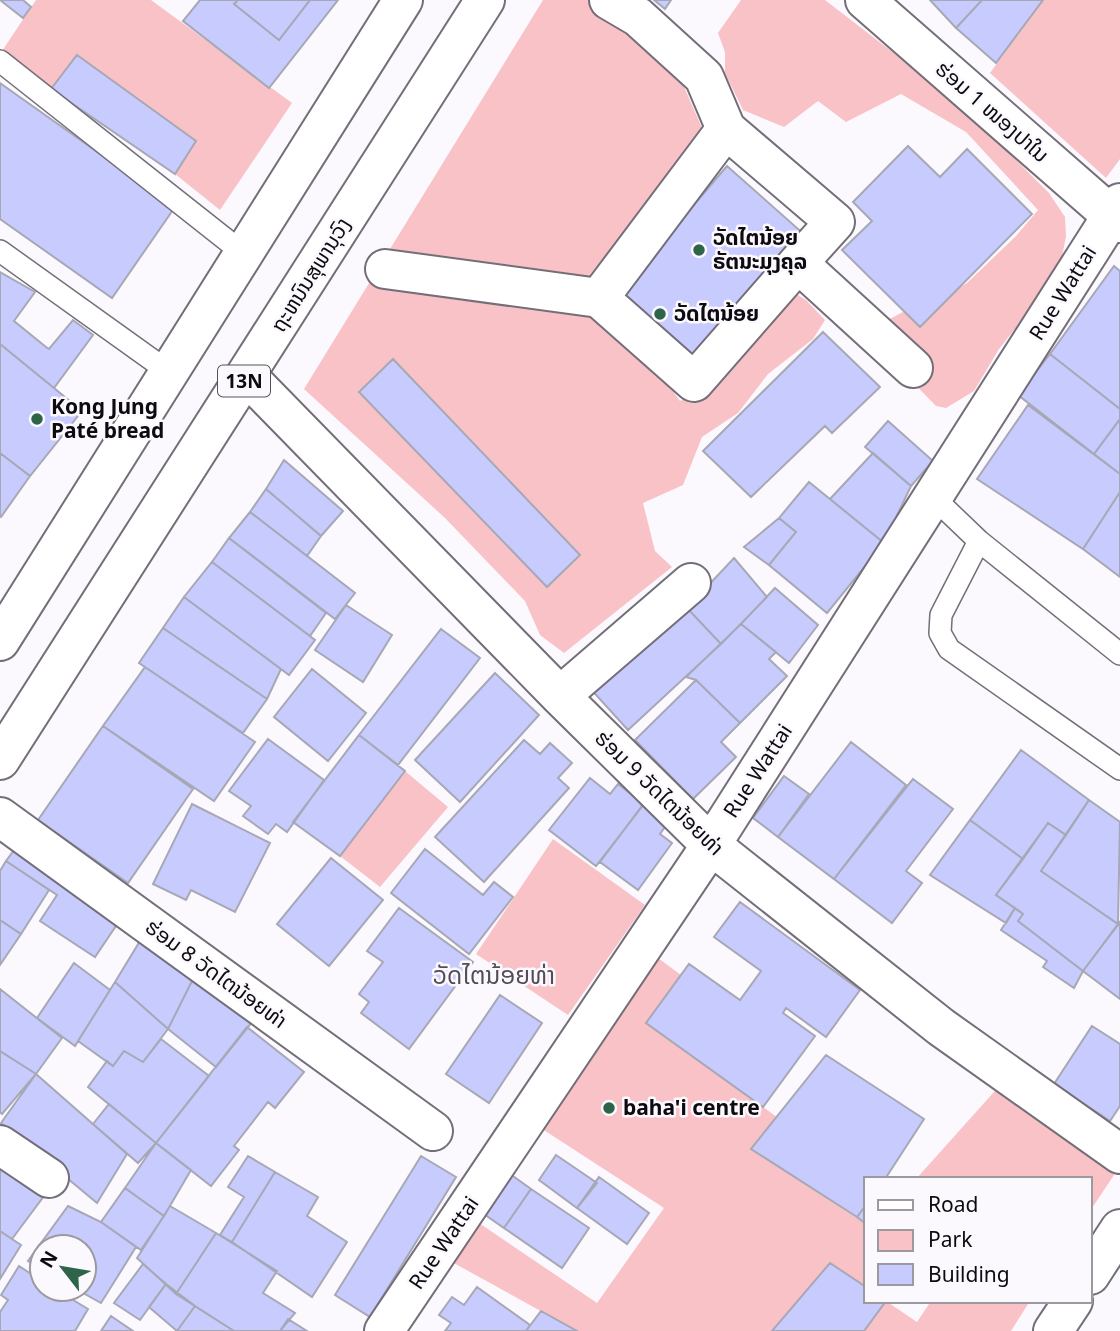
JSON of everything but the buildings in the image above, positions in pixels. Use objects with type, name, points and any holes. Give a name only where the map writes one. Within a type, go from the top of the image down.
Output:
[{"type":"main road","name":"ຖະຫນົນສຸພານຸວົງ","points":[[0,760],[485,0]]},
{"type":"main road","points":[[385,269],[598,298],[694,382],[835,222],[726,130],[704,76],[638,17],[610,0]]},
{"type":"main road","name":"ຮ່ອມ 1 ໜອງປາໃນ","points":[[866,0],[1117,214]]},
{"type":"main road","points":[[0,641],[401,1]]},
{"type":"main road","points":[[598,298],[726,130]]},
{"type":"main road","name":"Rue Wattai","points":[[384,1331],[711,845],[1117,214]]},
{"type":"main road","points":[[798,263],[913,368]]},
{"type":"main road","name":"ຮ່ອມ 9 ວັດໄຕນ້ອຍທ່າ","points":[[247,376],[560,696],[711,845],[941,1027],[1120,1154]]},
{"type":"main road","points":[[560,696],[691,583]]},
{"type":"main road","name":"ຮ່ອມ 8 ວັດໄຕນ້ອຍທ່າ","points":[[0,817],[433,1131]]},
{"type":"main road","points":[[0,1145],[50,1178]]},
{"type":"main road","points":[[1092,1272],[1120,1229]]},
{"type":"main road","points":[[1053,1331],[1072,1303]]},
{"type":"lane","points":[[0,61],[243,253]]},
{"type":"lane","points":[[0,251],[169,372]]},
{"type":"lane","points":[[933,497],[979,541],[1120,654]]},
{"type":"lane","points":[[979,541],[941,615],[940,633],[949,649],[1120,769]]},
{"type":"green space","points":[[36,0],[151,0],[292,103],[220,210],[175,174],[196,141],[77,55],[51,89],[2,51]]},
{"type":"green space","points":[[543,0],[589,0],[616,15],[678,73],[702,128],[639,224],[639,344],[680,401],[710,382],[782,285],[806,300],[825,320],[813,339],[768,374],[738,413],[702,437],[683,485],[643,503],[655,551],[672,567],[564,653],[540,635],[525,601],[445,518],[304,389]]},
{"type":"green space","points":[[741,0],[825,0],[960,104],[1049,193],[1065,217],[1066,236],[1059,273],[999,349],[974,391],[946,408],[936,406],[896,365],[886,321],[903,312],[918,313],[967,283],[1016,236],[1038,210],[966,132],[901,94],[846,122],[818,101],[784,127],[743,110],[725,73],[725,52],[718,33]]},
{"type":"green space","points":[[1043,0],[1120,0],[1120,159],[1106,178],[990,73]]},
{"type":"green space","points":[[405,771],[448,807],[380,887],[340,856]]},
{"type":"green space","points":[[553,839],[645,905],[568,1015],[476,954]]},
{"type":"green space","points":[[650,952],[681,975],[646,1023],[777,1117],[752,1149],[864,1223],[864,1286],[830,1263],[772,1331],[577,1331],[452,1262],[479,1223],[597,1303],[664,1208],[533,1123]]},
{"type":"green space","points":[[1002,1083],[1120,1166],[1092,1208],[1092,1177],[918,1177]]},
{"type":"green space","points":[[885,1303],[889,1303],[917,1322],[930,1303],[1029,1303],[1011,1331],[864,1331]]},
{"type":"place","name":"ວັດໄຕນ້ອຍ ຣັຕນະມຸງຄຸລ","points":[[699,250]]},
{"type":"place","name":"ວັດໄຕນ້ອຍ","points":[[660,314]]},
{"type":"place","name":"Kong Jung Paté bread","points":[[37,419]]},
{"type":"place","name":"baha'i centre","points":[[609,1108]]},
{"type":"district","name":"ວັດໄຕນ້ອຍທ່າ","points":[[494,976]]}]
